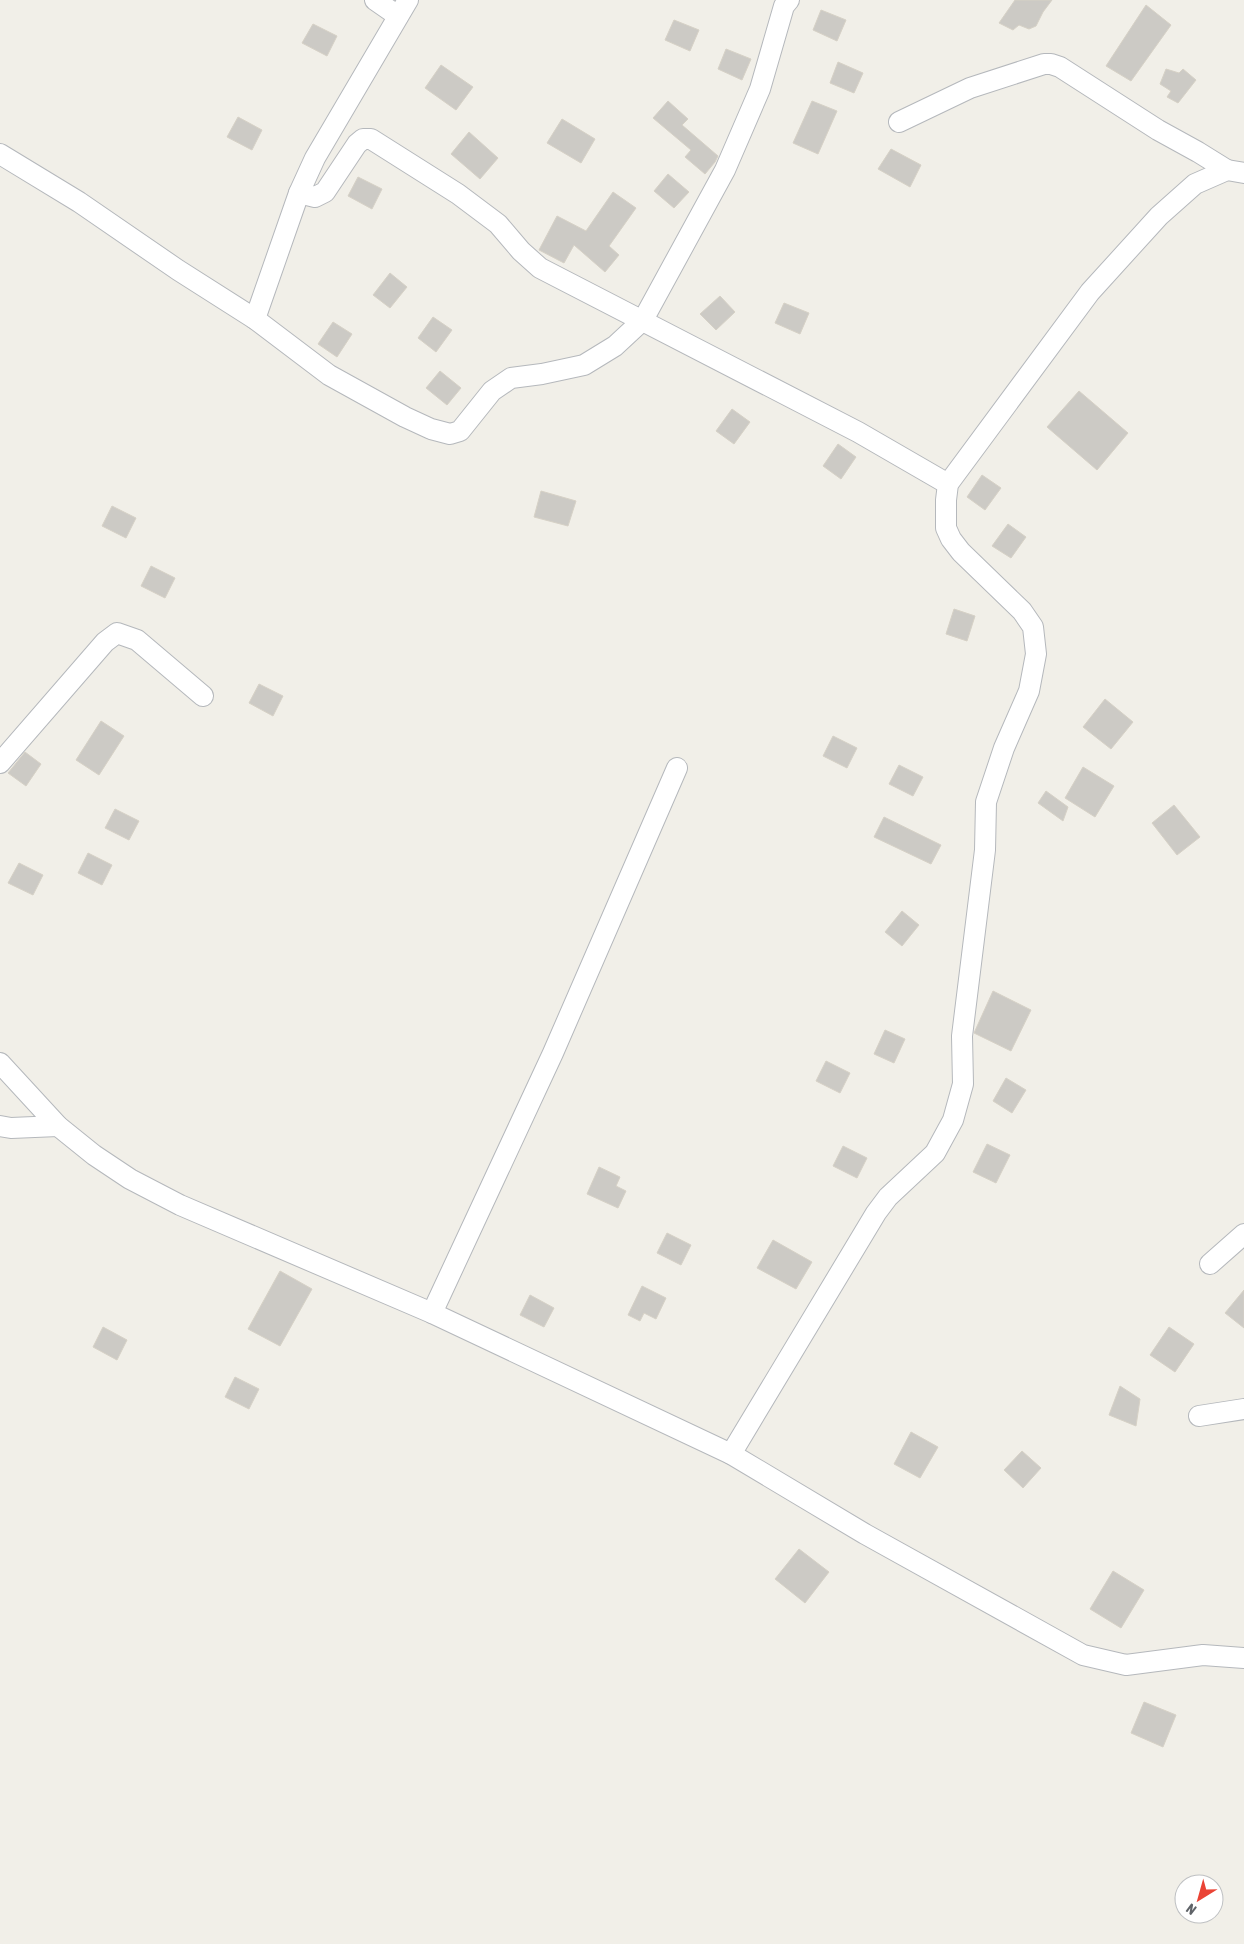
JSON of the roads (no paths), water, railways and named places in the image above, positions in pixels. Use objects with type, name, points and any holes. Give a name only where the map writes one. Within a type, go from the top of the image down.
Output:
[{"type":"street","points":[[255,319],[299,193],[315,158],[403,8],[375,0]]},
{"type":"street","points":[[0,154],[79,202],[178,270],[255,319],[330,375],[405,417],[431,429],[450,434],[460,431],[492,391],[511,378],[584,365],[615,346],[643,320],[725,170],[760,89],[784,6],[789,0]]},
{"type":"street","points":[[899,122],[970,88],[1035,67],[1051,64],[1060,67],[1150,125],[1235,172]]},
{"type":"street","points":[[299,193],[315,197],[325,192],[357,144],[363,139],[371,139],[458,194],[498,224],[521,251],[540,268],[858,432],[948,484]]},
{"type":"street","points":[[731,1454],[876,1213],[888,1197],[935,1153],[953,1120],[963,1084],[962,1036],[986,850],[986,802],[1004,748],[1029,691],[1036,654],[1033,627],[1022,611],[961,552],[951,539],[946,528],[948,484],[1090,292],[1159,216],[1195,184],[1235,172]]},
{"type":"street","points":[[0,762],[105,642],[117,633],[137,640],[203,696]]},
{"type":"street","points":[[432,1313],[553,1053],[677,768]]},
{"type":"street","points":[[0,1063],[58,1126],[94,1156],[130,1179],[180,1204],[432,1313],[731,1454],[865,1534],[1083,1655],[1126,1665],[1203,1655],[1244,1658]]},
{"type":"street","points":[[0,1126],[11,1128],[58,1126]]},
{"type":"street","points":[[1210,1264],[1244,1234]]},
{"type":"street","points":[[1198,1416],[1244,1408]]}]
